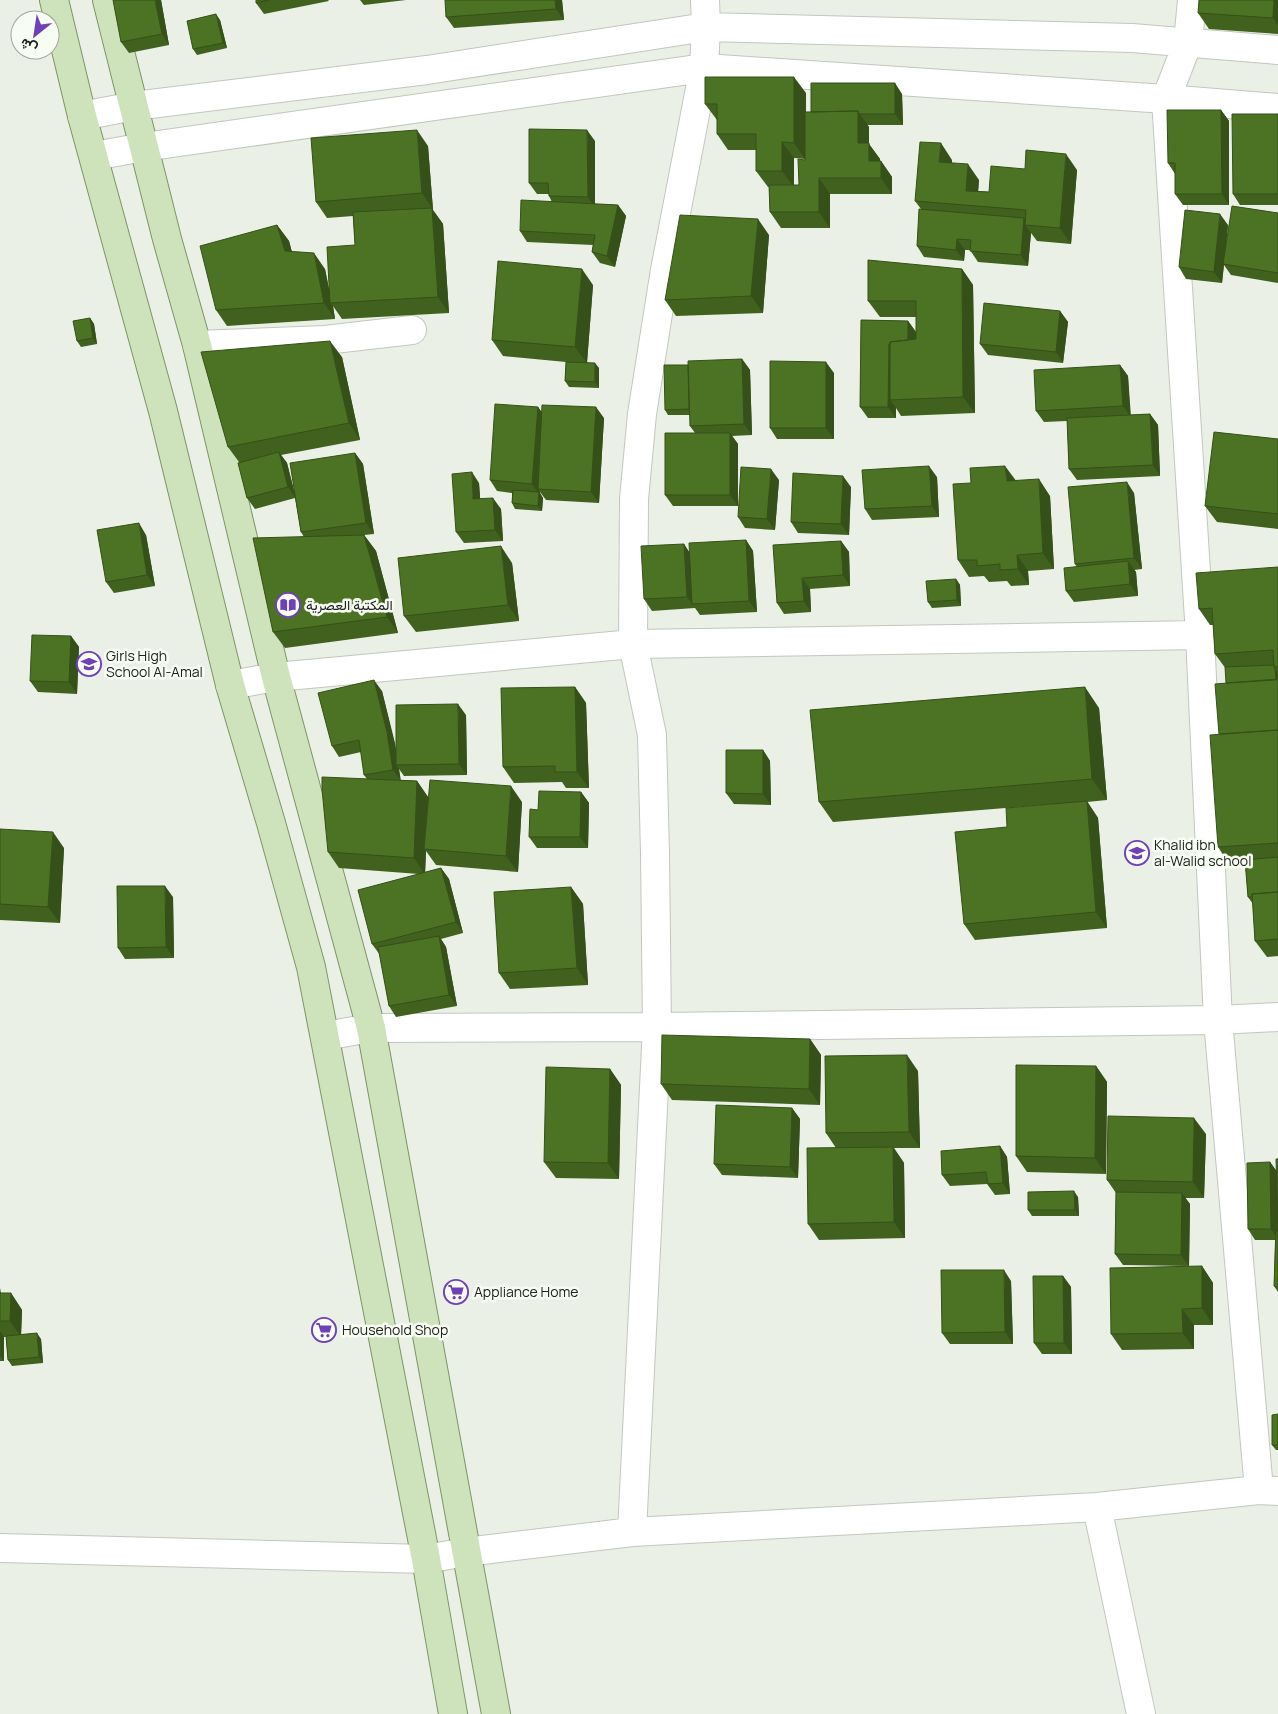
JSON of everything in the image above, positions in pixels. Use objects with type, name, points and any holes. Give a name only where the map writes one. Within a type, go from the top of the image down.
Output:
[{"type":"main road","points":[[54,0],[82,116],[163,411],[230,685],[308,957],[426,1558],[453,1714]]},
{"type":"main road","points":[[107,0],[167,240],[197,345],[276,677],[371,1028],[496,1714]]},
{"type":"street","points":[[632,1532],[657,1027],[652,735],[634,644],[634,499],[642,414],[665,270],[704,68],[705,0]]},
{"type":"street","points":[[0,1548],[426,1558],[632,1532],[1097,1507],[1269,1490],[1218,1020],[1200,635],[1166,98],[1188,42],[1192,0]]},
{"type":"street","points":[[82,116],[134,106],[427,70],[706,27],[1132,38],[1278,50]]},
{"type":"street","points":[[94,156],[144,147],[704,68],[1166,98],[1278,108]]},
{"type":"street","points":[[197,345],[325,340],[412,330]]},
{"type":"street","points":[[230,685],[276,677],[634,644],[1200,635]]},
{"type":"street","points":[[325,1036],[371,1028],[657,1027],[1218,1020],[1278,1017]]},
{"type":"street","points":[[1097,1507],[1140,1714]]},
{"type":"building","points":[[113,0],[155,0],[162,34],[121,42]]},
{"type":"building","points":[[256,0],[269,0],[256,3]]},
{"type":"building","points":[[445,0],[555,0],[556,9],[446,17]]},
{"type":"building","points":[[1199,0],[1274,0],[1273,18],[1198,13]]},
{"type":"building","points":[[216,14],[223,43],[193,49],[187,21]]},
{"type":"building","points":[[705,77],[794,77],[794,143],[782,142],[782,171],[756,171],[756,134],[717,134],[717,104],[705,104]]},
{"type":"building","points":[[811,83],[895,83],[895,114],[859,114],[858,111],[811,112]]},
{"type":"building","points":[[1167,110],[1221,110],[1222,194],[1175,194],[1175,163],[1168,163]]},
{"type":"building","points":[[858,111],[858,143],[869,143],[869,161],[881,161],[881,178],[819,178],[819,212],[770,212],[769,185],[799,185],[798,159],[805,160],[805,112]]},
{"type":"building","points":[[1232,114],[1278,114],[1278,194],[1233,194]]},
{"type":"building","points":[[529,129],[587,130],[588,197],[549,196],[548,183],[529,183]]},
{"type":"building","points":[[417,130],[422,193],[316,202],[311,138]]},
{"type":"building","points":[[920,142],[941,143],[939,162],[968,164],[966,191],[989,192],[991,166],[1025,169],[1026,150],[1066,154],[1060,228],[1025,225],[1026,210],[915,201]]},
{"type":"building","points":[[521,200],[618,205],[607,256],[592,252],[595,235],[520,231]]},
{"type":"building","points":[[1232,206],[1278,213],[1278,273],[1223,264]]},
{"type":"building","points":[[432,208],[438,297],[330,303],[327,247],[355,245],[353,212]]},
{"type":"building","points":[[919,209],[1024,218],[1021,255],[970,251],[971,240],[957,239],[956,250],[917,246]]},
{"type":"building","points":[[1185,210],[1220,214],[1214,272],[1179,267]]},
{"type":"building","points":[[680,215],[758,219],[751,296],[665,300]]},
{"type":"building","points":[[277,225],[285,251],[314,253],[324,303],[216,310],[200,246]]},
{"type":"building","points":[[868,260],[962,269],[963,397],[890,400],[890,342],[916,339],[916,301],[868,301]]},
{"type":"building","points":[[498,261],[582,269],[575,347],[492,340]]},
{"type":"building","points":[[984,303],[1060,311],[1056,352],[980,344]]},
{"type":"building","points":[[90,318],[93,338],[77,341],[73,321]]},
{"type":"building","points":[[861,320],[908,321],[908,340],[890,342],[889,344],[888,407],[860,407]]},
{"type":"building","points":[[330,341],[349,423],[228,447],[201,352]]},
{"type":"building","points":[[742,359],[744,424],[690,426],[688,361]]},
{"type":"building","points":[[770,361],[826,362],[826,428],[770,428]]},
{"type":"building","points":[[566,362],[595,363],[595,382],[565,381]]},
{"type":"building","points":[[664,365],[688,365],[689,409],[665,410]]},
{"type":"building","points":[[1120,365],[1123,406],[1036,411],[1034,370]]},
{"type":"building","points":[[495,404],[538,407],[532,484],[490,480]]},
{"type":"building","points":[[542,405],[596,407],[591,492],[538,489]]},
{"type":"building","points":[[1150,414],[1153,465],[1069,469],[1067,418]]},
{"type":"building","points":[[1214,432],[1278,439],[1278,514],[1205,506]]},
{"type":"building","points":[[665,433],[730,433],[730,495],[665,495]]},
{"type":"building","points":[[279,452],[288,487],[247,498],[238,463]]},
{"type":"building","points":[[355,453],[366,523],[301,532],[290,463]]},
{"type":"building","points":[[929,466],[932,506],[865,509],[862,470]]},
{"type":"building","points":[[1005,466],[1007,481],[1039,479],[1043,553],[1017,555],[1018,569],[1000,570],[1000,564],[977,566],[977,560],[958,560],[953,484],[971,483],[970,468]]},
{"type":"building","points":[[741,467],[771,469],[767,519],[738,517]]},
{"type":"building","points":[[472,472],[473,499],[493,498],[495,530],[456,532],[452,474]]},
{"type":"building","points":[[793,473],[843,476],[841,524],[791,522]]},
{"type":"building","points":[[1127,482],[1134,558],[1075,564],[1068,487]]},
{"type":"building","points":[[513,490],[539,492],[538,506],[512,503]]},
{"type":"building","points":[[139,523],[147,575],[106,582],[97,530]]},
{"type":"building","points":[[364,535],[387,617],[273,632],[253,538]]},
{"type":"building","points":[[746,540],[749,601],[692,604],[689,543]]},
{"type":"building","points":[[841,541],[843,575],[802,578],[804,601],[777,603],[773,545]]},
{"type":"building","points":[[684,544],[687,597],[644,599],[641,546]]},
{"type":"building","points":[[501,546],[508,605],[404,616],[398,558]]},
{"type":"building","points":[[1128,561],[1130,584],[1066,591],[1064,568]]},
{"type":"building","points":[[1278,567],[1278,667],[1274,667],[1273,650],[1215,654],[1212,608],[1199,609],[1196,573]]},
{"type":"building","points":[[956,579],[957,600],[928,602],[926,581]]},
{"type":"building","points":[[32,635],[71,636],[69,682],[30,681]]},
{"type":"building","points":[[1274,665],[1276,680],[1226,683],[1225,667]]},
{"type":"building","points":[[1278,679],[1278,730],[1219,734],[1215,684]]},
{"type":"building","points":[[374,680],[387,732],[393,770],[364,775],[359,740],[332,746],[318,693]]},
{"type":"building","points":[[575,687],[577,772],[555,772],[555,766],[503,767],[501,688]]},
{"type":"building","points":[[1085,687],[1092,779],[819,802],[810,710]]},
{"type":"building","points":[[458,704],[459,764],[396,765],[396,705]]},
{"type":"building","points":[[1278,730],[1278,843],[1218,847],[1210,735]]},
{"type":"building","points":[[726,750],[763,750],[763,794],[726,793]]},
{"type":"building","points":[[322,777],[417,781],[414,858],[328,852]]},
{"type":"building","points":[[430,780],[511,786],[506,856],[424,849]]},
{"type":"building","points":[[539,791],[581,792],[580,837],[529,837],[530,809],[538,810]]},
{"type":"building","points":[[1087,801],[1096,912],[964,924],[955,832],[1007,827],[1006,808]]},
{"type":"building","points":[[0,829],[53,832],[48,907],[0,904]]},
{"type":"building","points":[[1278,857],[1278,892],[1252,894],[1252,897],[1248,897],[1245,860]]},
{"type":"building","points":[[441,868],[456,922],[372,944],[358,890]]},
{"type":"building","points":[[117,886],[165,886],[166,947],[118,948]]},
{"type":"building","points":[[571,887],[577,968],[499,973],[494,892]]},
{"type":"building","points":[[1278,892],[1278,939],[1255,941],[1252,894]]},
{"type":"building","points":[[439,936],[449,995],[389,1006],[378,947]]},
{"type":"building","points":[[662,1035],[810,1039],[809,1089],[661,1084]]},
{"type":"building","points":[[907,1055],[909,1132],[826,1133],[825,1056]]},
{"type":"building","points":[[1016,1065],[1096,1066],[1095,1158],[1016,1156]]},
{"type":"building","points":[[546,1067],[610,1069],[608,1163],[544,1162]]},
{"type":"building","points":[[716,1105],[792,1108],[790,1167],[714,1164]]},
{"type":"building","points":[[1108,1116],[1194,1118],[1193,1182],[1107,1180]]},
{"type":"building","points":[[1000,1146],[1003,1183],[988,1184],[986,1172],[942,1175],[941,1151]]},
{"type":"building","points":[[893,1147],[894,1222],[808,1224],[807,1148]]},
{"type":"building","points":[[1276,1159],[1278,1159],[1278,1228]]},
{"type":"building","points":[[1270,1162],[1271,1229],[1248,1229],[1247,1163]]},
{"type":"building","points":[[1074,1191],[1075,1210],[1028,1210],[1028,1192]]},
{"type":"building","points":[[1116,1192],[1182,1193],[1181,1255],[1115,1254]]},
{"type":"building","points":[[1276,1231],[1278,1231],[1278,1287],[1274,1286]]},
{"type":"building","points":[[1202,1266],[1202,1308],[1182,1309],[1183,1333],[1111,1334],[1110,1268]]},
{"type":"building","points":[[941,1270],[1004,1270],[1005,1332],[942,1333]]},
{"type":"building","points":[[1033,1276],[1063,1276],[1064,1343],[1034,1343]]},
{"type":"building","points":[[0,1293],[11,1293],[10,1321],[0,1321]]},
{"type":"building","points":[[37,1333],[39,1357],[8,1360],[6,1336]]},
{"type":"building","points":[[1278,1414],[1278,1445],[1272,1445],[1272,1415]]},
{"type":"place","name":"المكتبة العصرية","points":[[288,605]]},
{"type":"place","name":"Girls High School Al-Amal","points":[[89,664]]},
{"type":"place","name":"Khalid ibn al-Walid school","points":[[1137,853]]},
{"type":"place","name":"Appliance Home","points":[[456,1292]]},
{"type":"place","name":"Household Shop","points":[[324,1330]]}]
